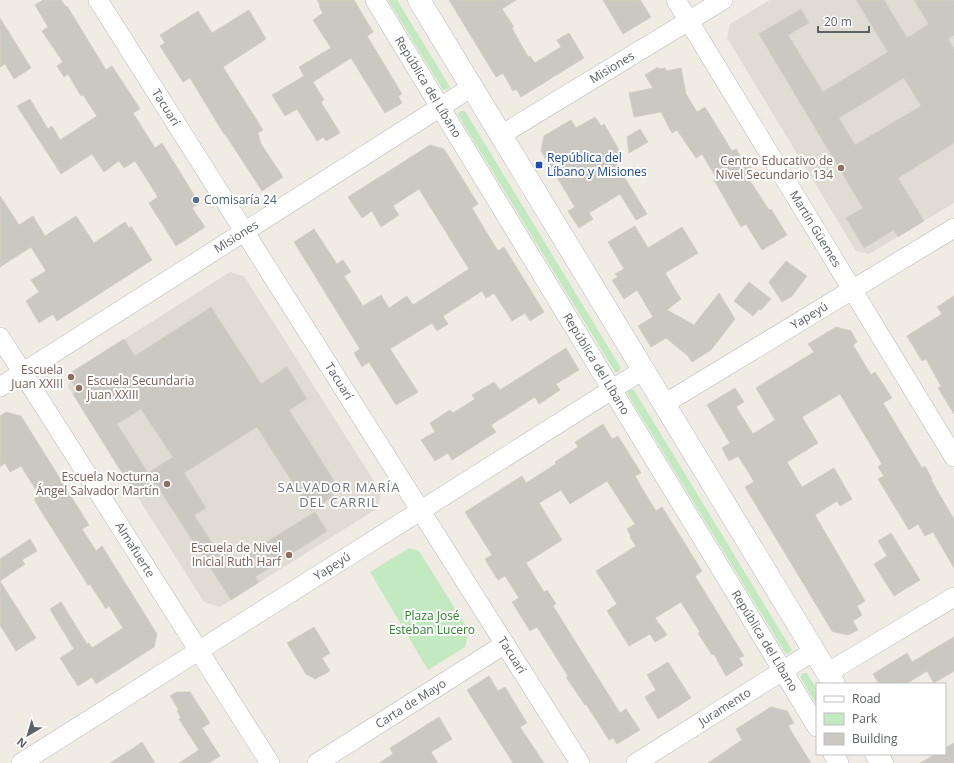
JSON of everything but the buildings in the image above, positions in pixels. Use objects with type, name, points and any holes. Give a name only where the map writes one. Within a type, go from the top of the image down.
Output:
[{"type":"main road","points":[[419,0],[831,679]]},
{"type":"street","name":"Tacuarí","points":[[98,0],[580,763]]},
{"type":"street","name":"República del Líbano","points":[[375,0],[816,725]]},
{"type":"street","name":"Martín Güemes","points":[[676,0],[954,458]]},
{"type":"street","name":"Misiones","points":[[501,135],[723,0]]},
{"type":"street","name":"Misiones","points":[[0,387],[472,88]]},
{"type":"street","name":"Yapeyú","points":[[664,404],[954,228]]},
{"type":"street","name":"Almafuerte","points":[[0,337],[270,763]]},
{"type":"street","name":"Yapeyú","points":[[21,763],[643,370]]},
{"type":"street","points":[[831,679],[954,597]]},
{"type":"street","name":"Carta de Mayo","points":[[317,763],[505,644]]},
{"type":"street","name":"Juramento","points":[[636,763],[814,651]]},
{"type":"shaded area","points":[[770,0],[954,0],[954,203],[869,254],[856,251],[727,38],[730,24]]},
{"type":"shaded area","points":[[230,272],[244,276],[381,492],[378,508],[220,607],[204,602],[68,387],[71,373]]},
{"type":"green space","points":[[388,0],[397,0],[450,87],[448,89],[443,90]]},
{"type":"green space","points":[[460,111],[465,111],[621,368],[618,372],[615,372],[458,115]]},
{"type":"green space","points":[[630,390],[634,390],[792,650],[789,653],[786,654],[627,393]]},
{"type":"green space","name":"Plaza José Esteban Lucero","points":[[409,548],[419,551],[469,631],[465,647],[428,670],[370,572]]},
{"type":"green space","points":[[803,673],[807,673],[816,688],[816,703],[800,677]]},
{"type":"place","name":"República del Líbano y Misiones","points":[[539,165]]},
{"type":"place","name":"Centro Educativo de Nivel Secundario 134","points":[[841,168]]},
{"type":"place","name":"Comisaría 24","points":[[196,200]]},
{"type":"place","name":"Escuela Juan XXIII","points":[[71,377]]},
{"type":"place","name":"Escuela Secundaria Juan XXIII","points":[[79,388]]},
{"type":"place","name":"Escuela Nocturna Ángel Salvador Martín","points":[[167,484]]},
{"type":"place","name":"Escuela de Nivel Inicial Ruth Harf","points":[[289,555]]},
{"type":"district","name":"SALVADOR MARÍA DEL CARRIL","points":[[339,494]]}]
